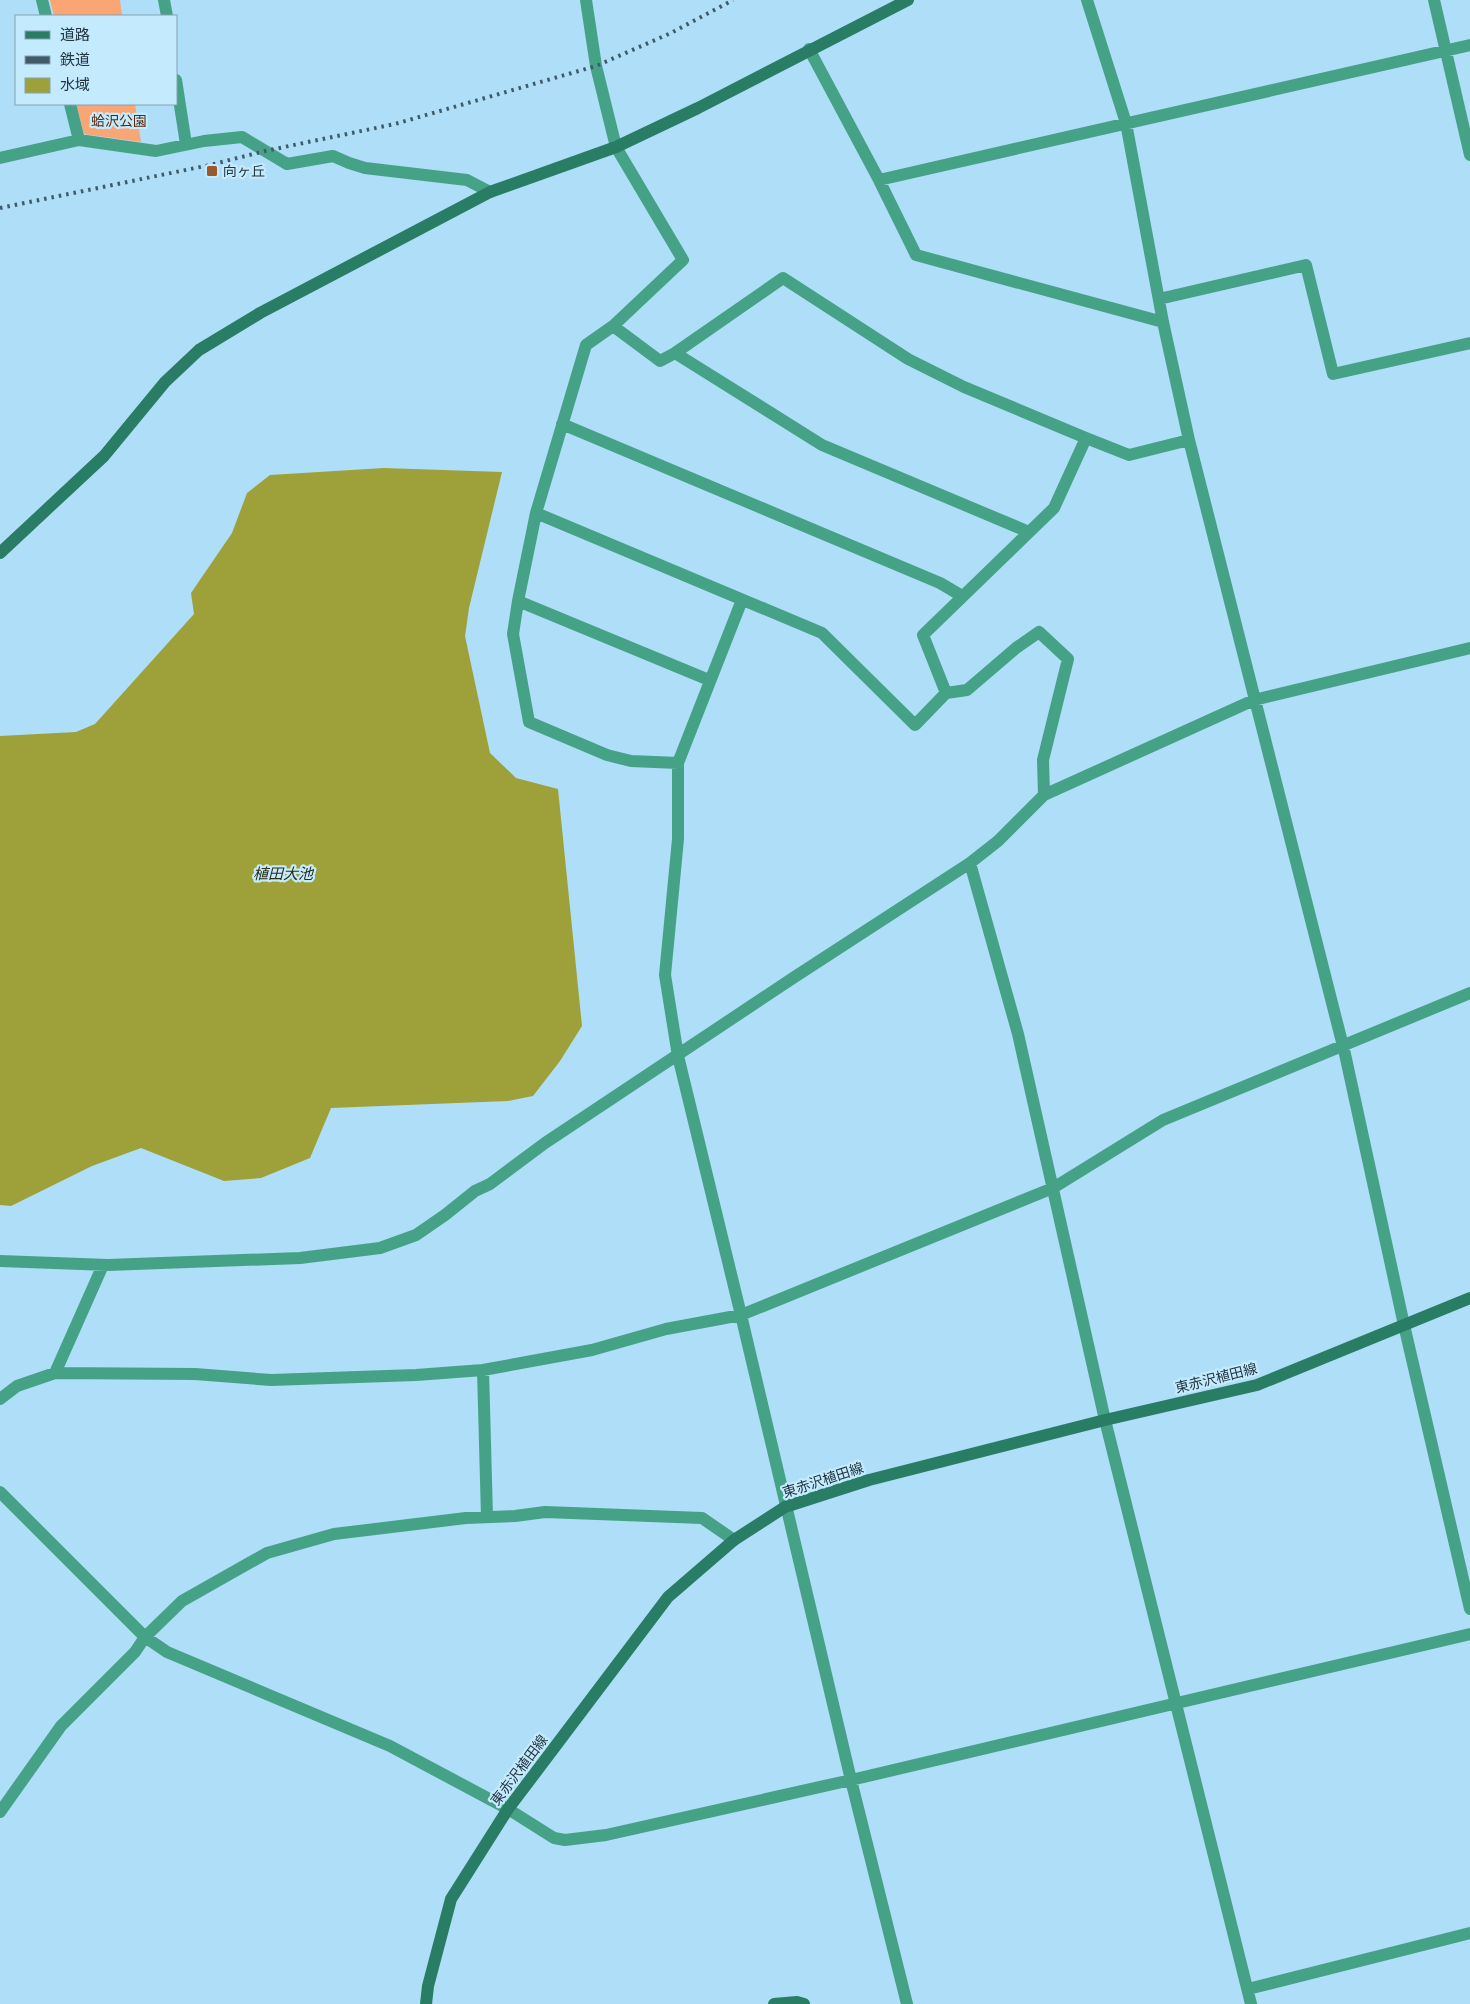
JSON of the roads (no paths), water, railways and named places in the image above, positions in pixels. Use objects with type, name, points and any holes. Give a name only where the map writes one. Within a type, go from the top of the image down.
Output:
[{"type":"main road","points":[[0,554],[104,456],[165,382],[199,350],[286,299],[490,192],[616,147],[698,108],[809,49],[908,0]]},
{"type":"main road","name":"東赤沢植田線","points":[[426,2004],[428,1986],[451,1899],[508,1809],[668,1596],[734,1540],[785,1507],[868,1480],[1105,1420],[1257,1385],[1470,1298]]},
{"type":"main road","points":[[774,2004],[797,2002],[804,2004]]},
{"type":"street","points":[[42,0],[46,15]]},
{"type":"street","points":[[164,0],[167,15]]},
{"type":"street","points":[[586,0],[596,66],[616,147],[683,260],[613,326],[586,346],[536,513],[513,634],[529,722],[607,755],[631,761],[678,763]]},
{"type":"street","points":[[1087,0],[1126,122],[1163,322],[1189,440],[1343,1046],[1404,1325],[1470,1609]]},
{"type":"street","points":[[1434,0],[1470,155]]},
{"type":"street","points":[[879,180],[1126,122],[1470,45]]},
{"type":"street","points":[[809,49],[879,180],[916,255],[1163,322]]},
{"type":"street","points":[[178,93],[186,144]]},
{"type":"street","points":[[70,105],[79,140]]},
{"type":"street","points":[[0,158],[79,140],[156,151],[186,144],[242,137],[287,164],[333,156],[365,168],[467,180],[490,192]]},
{"type":"street","points":[[1159,299],[1306,265],[1333,374],[1470,343]]},
{"type":"street","points":[[613,326],[660,361],[675,353],[783,278],[908,359],[964,387],[1086,438],[1129,454],[1189,440]]},
{"type":"street","points":[[675,353],[822,445],[1030,532]]},
{"type":"street","points":[[562,424],[931,579],[962,596]]},
{"type":"street","points":[[946,693],[924,635],[1054,508],[1086,438]]},
{"type":"street","points":[[536,513],[822,633],[915,725],[946,693],[967,690],[1016,648],[1039,632],[1068,659],[1043,760],[1044,795]]},
{"type":"street","points":[[742,600],[678,763],[678,839],[665,975],[678,1056],[742,1316],[785,1507],[851,1780],[908,2004]]},
{"type":"street","points":[[518,601],[709,680]]},
{"type":"street","points":[[0,1261],[103,1265],[300,1258],[380,1248],[416,1235],[553,1138],[970,863],[998,841],[1044,795],[1254,700],[1470,648]]},
{"type":"street","points":[[970,863],[1018,1034],[1105,1420],[1248,1988],[1250,2004]]},
{"type":"street","points":[[0,1399],[18,1386],[55,1373],[195,1374],[271,1380],[416,1375],[483,1370],[592,1350],[666,1329],[742,1316],[1053,1188],[1163,1120],[1470,993]]},
{"type":"street","points":[[55,1373],[103,1265]]},
{"type":"street","points":[[483,1370],[487,1517]]},
{"type":"street","points":[[0,1492],[145,1637],[174,1655],[390,1746],[508,1809],[554,1838],[565,1840],[606,1835],[851,1780],[1175,1702],[1470,1634]]},
{"type":"street","points":[[0,1812],[61,1726],[182,1600],[267,1553],[334,1534],[466,1518],[515,1516],[545,1512],[702,1518],[734,1540]]},
{"type":"street","points":[[1248,1988],[1470,1933]]},
{"type":"water","name":"植田大池","points":[[384,468],[502,472],[469,608],[465,636],[490,753],[516,778],[558,789],[582,1026],[560,1061],[533,1096],[508,1101],[331,1108],[310,1158],[261,1178],[224,1181],[141,1148],[92,1166],[11,1206],[0,1205],[0,736],[76,732],[95,724],[194,614],[191,593],[232,533],[247,493],[270,475]]},
{"type":"railway","points":[[0,208],[210,165],[265,151],[395,124],[596,66],[671,33],[733,0]]},
{"type":"place","name":"向ヶ丘","points":[[212,171]]},
{"type":"park label","name":"蛤沢公園","points":[[119,121]]}]
